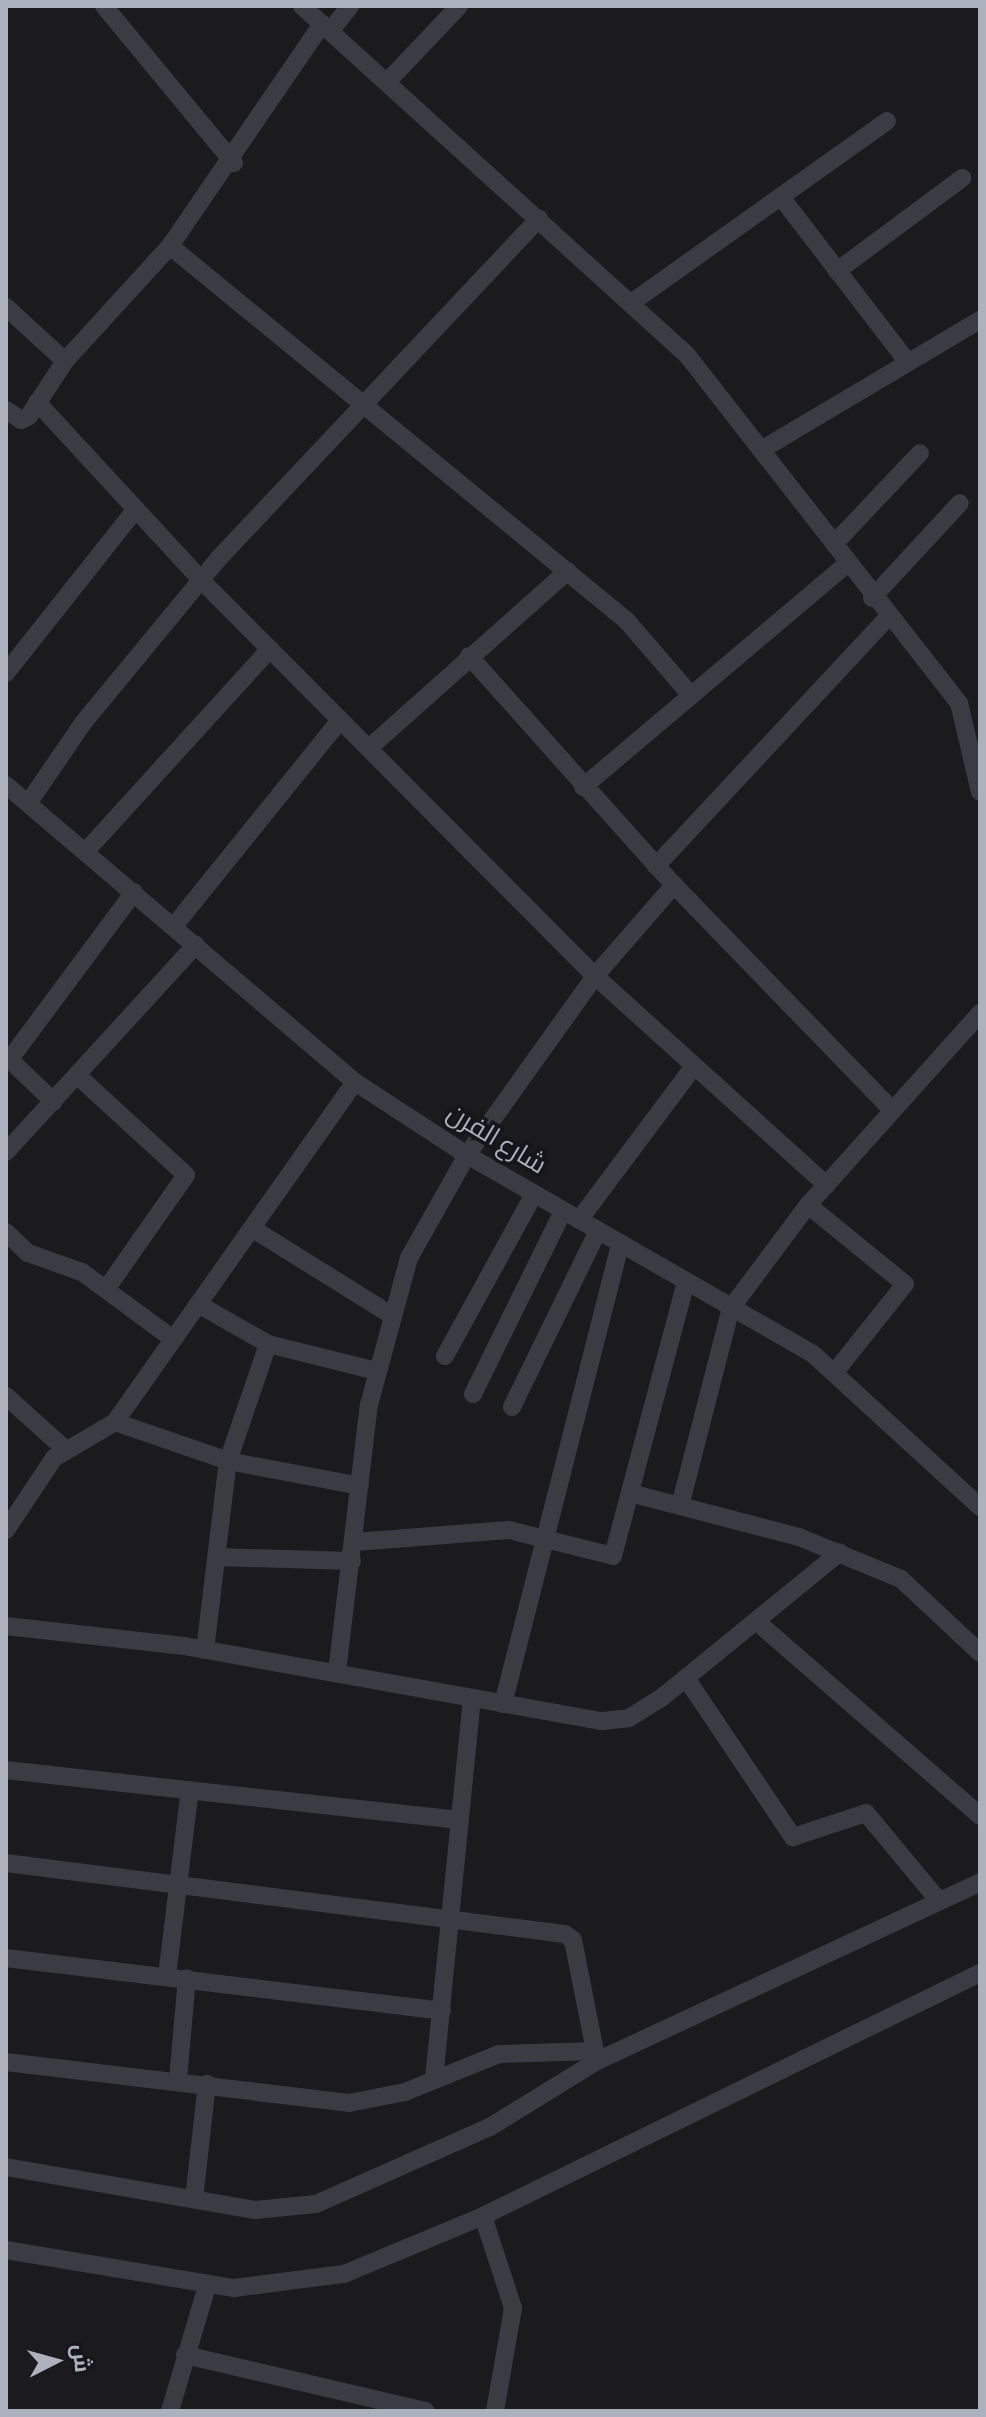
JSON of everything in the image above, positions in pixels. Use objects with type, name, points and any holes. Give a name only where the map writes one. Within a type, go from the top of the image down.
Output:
[{"type":"street","points":[[104,6],[234,163]]},
{"type":"street","points":[[302,6],[631,303],[766,447],[887,618],[959,703],[980,792]]},
{"type":"street","points":[[6,410],[21,420],[65,361],[170,246],[234,163],[326,28],[350,6]]},
{"type":"street","points":[[387,82],[459,6]]},
{"type":"street","points":[[631,303],[887,121]]},
{"type":"street","points":[[837,271],[962,178]]},
{"type":"street","points":[[781,197],[907,361]]},
{"type":"street","points":[[29,802],[83,723],[201,580],[358,404],[539,219]]},
{"type":"street","points":[[170,246],[358,404],[568,571],[641,635],[689,693]]},
{"type":"street","points":[[6,307],[65,361]]},
{"type":"street","points":[[766,447],[980,320]]},
{"type":"street","points":[[37,402],[201,580],[595,976],[826,1185]]},
{"type":"street","points":[[834,544],[920,453]]},
{"type":"street","points":[[872,598],[960,503]]},
{"type":"street","points":[[6,673],[136,509]]},
{"type":"street","points":[[583,787],[689,693],[847,564]]},
{"type":"street","points":[[369,748],[568,571]]},
{"type":"street","points":[[656,866],[887,618]]},
{"type":"street","points":[[87,850],[270,649]]},
{"type":"street","points":[[469,656],[656,866],[892,1110]]},
{"type":"street","points":[[174,926],[340,720]]},
{"type":"street","name":"شارع الفرن","points":[[6,785],[87,850],[355,1082],[467,1155],[835,1372],[980,1507]]},
{"type":"street","points":[[337,1672],[377,1371],[391,1315],[415,1246],[467,1155],[595,976],[674,885]]},
{"type":"street","points":[[54,1102],[8,1058],[134,892]]},
{"type":"street","points":[[6,1152],[79,1077],[196,945]]},
{"type":"street","points":[[680,1506],[731,1308],[808,1205],[980,1013]]},
{"type":"street","points":[[473,1394],[571,1216],[694,1066]]},
{"type":"street","points":[[79,1077],[186,1175],[107,1288]]},
{"type":"street","points":[[6,1530],[12,1505],[66,1450],[115,1422],[355,1082]]},
{"type":"street","points":[[445,1356],[534,1194]]},
{"type":"street","points":[[808,1205],[905,1284],[835,1372]]},
{"type":"street","points":[[253,1229],[391,1315]]},
{"type":"street","points":[[512,1407],[598,1231]]},
{"type":"street","points":[[6,1232],[28,1253],[67,1263],[107,1288],[173,1339]]},
{"type":"street","points":[[503,1704],[620,1244]]},
{"type":"street","points":[[217,1557],[354,1552],[493,1530],[613,1556],[686,1282]]},
{"type":"street","points":[[198,1304],[268,1344],[377,1371]]},
{"type":"street","points":[[205,1650],[228,1461],[268,1344]]},
{"type":"street","points":[[6,1396],[66,1450]]},
{"type":"street","points":[[115,1422],[228,1461],[360,1486]]},
{"type":"street","points":[[630,1493],[840,1552],[901,1579],[980,1653]]},
{"type":"street","points":[[6,1626],[205,1650],[602,1721],[629,1718],[686,1678],[840,1552]]},
{"type":"street","points":[[756,1621],[980,1816]]},
{"type":"street","points":[[686,1678],[793,1837],[866,1813],[939,1901]]},
{"type":"street","points":[[434,2079],[442,2011],[447,1915],[472,1699]]},
{"type":"street","points":[[6,1770],[459,1820]]},
{"type":"street","points":[[167,1976],[190,1790]]},
{"type":"street","points":[[6,1863],[178,1880],[447,1915],[571,1936],[595,2056]]},
{"type":"street","points":[[6,2167],[194,2199],[286,2209],[346,2194],[490,2127],[595,2056],[980,1882]]},
{"type":"street","points":[[6,1958],[442,2011]]},
{"type":"street","points":[[6,2250],[207,2286],[317,2281],[483,2216],[980,1973]]},
{"type":"street","points":[[178,2080],[187,1978]]},
{"type":"street","points":[[6,2062],[178,2080],[349,2103],[434,2079],[499,2054],[595,2056]]},
{"type":"street","points":[[194,2199],[207,2084]]},
{"type":"street","points":[[483,2216],[513,2308],[495,2411]]},
{"type":"street","points":[[170,2411],[207,2286]]},
{"type":"street","points":[[185,2355],[426,2411]]}]
